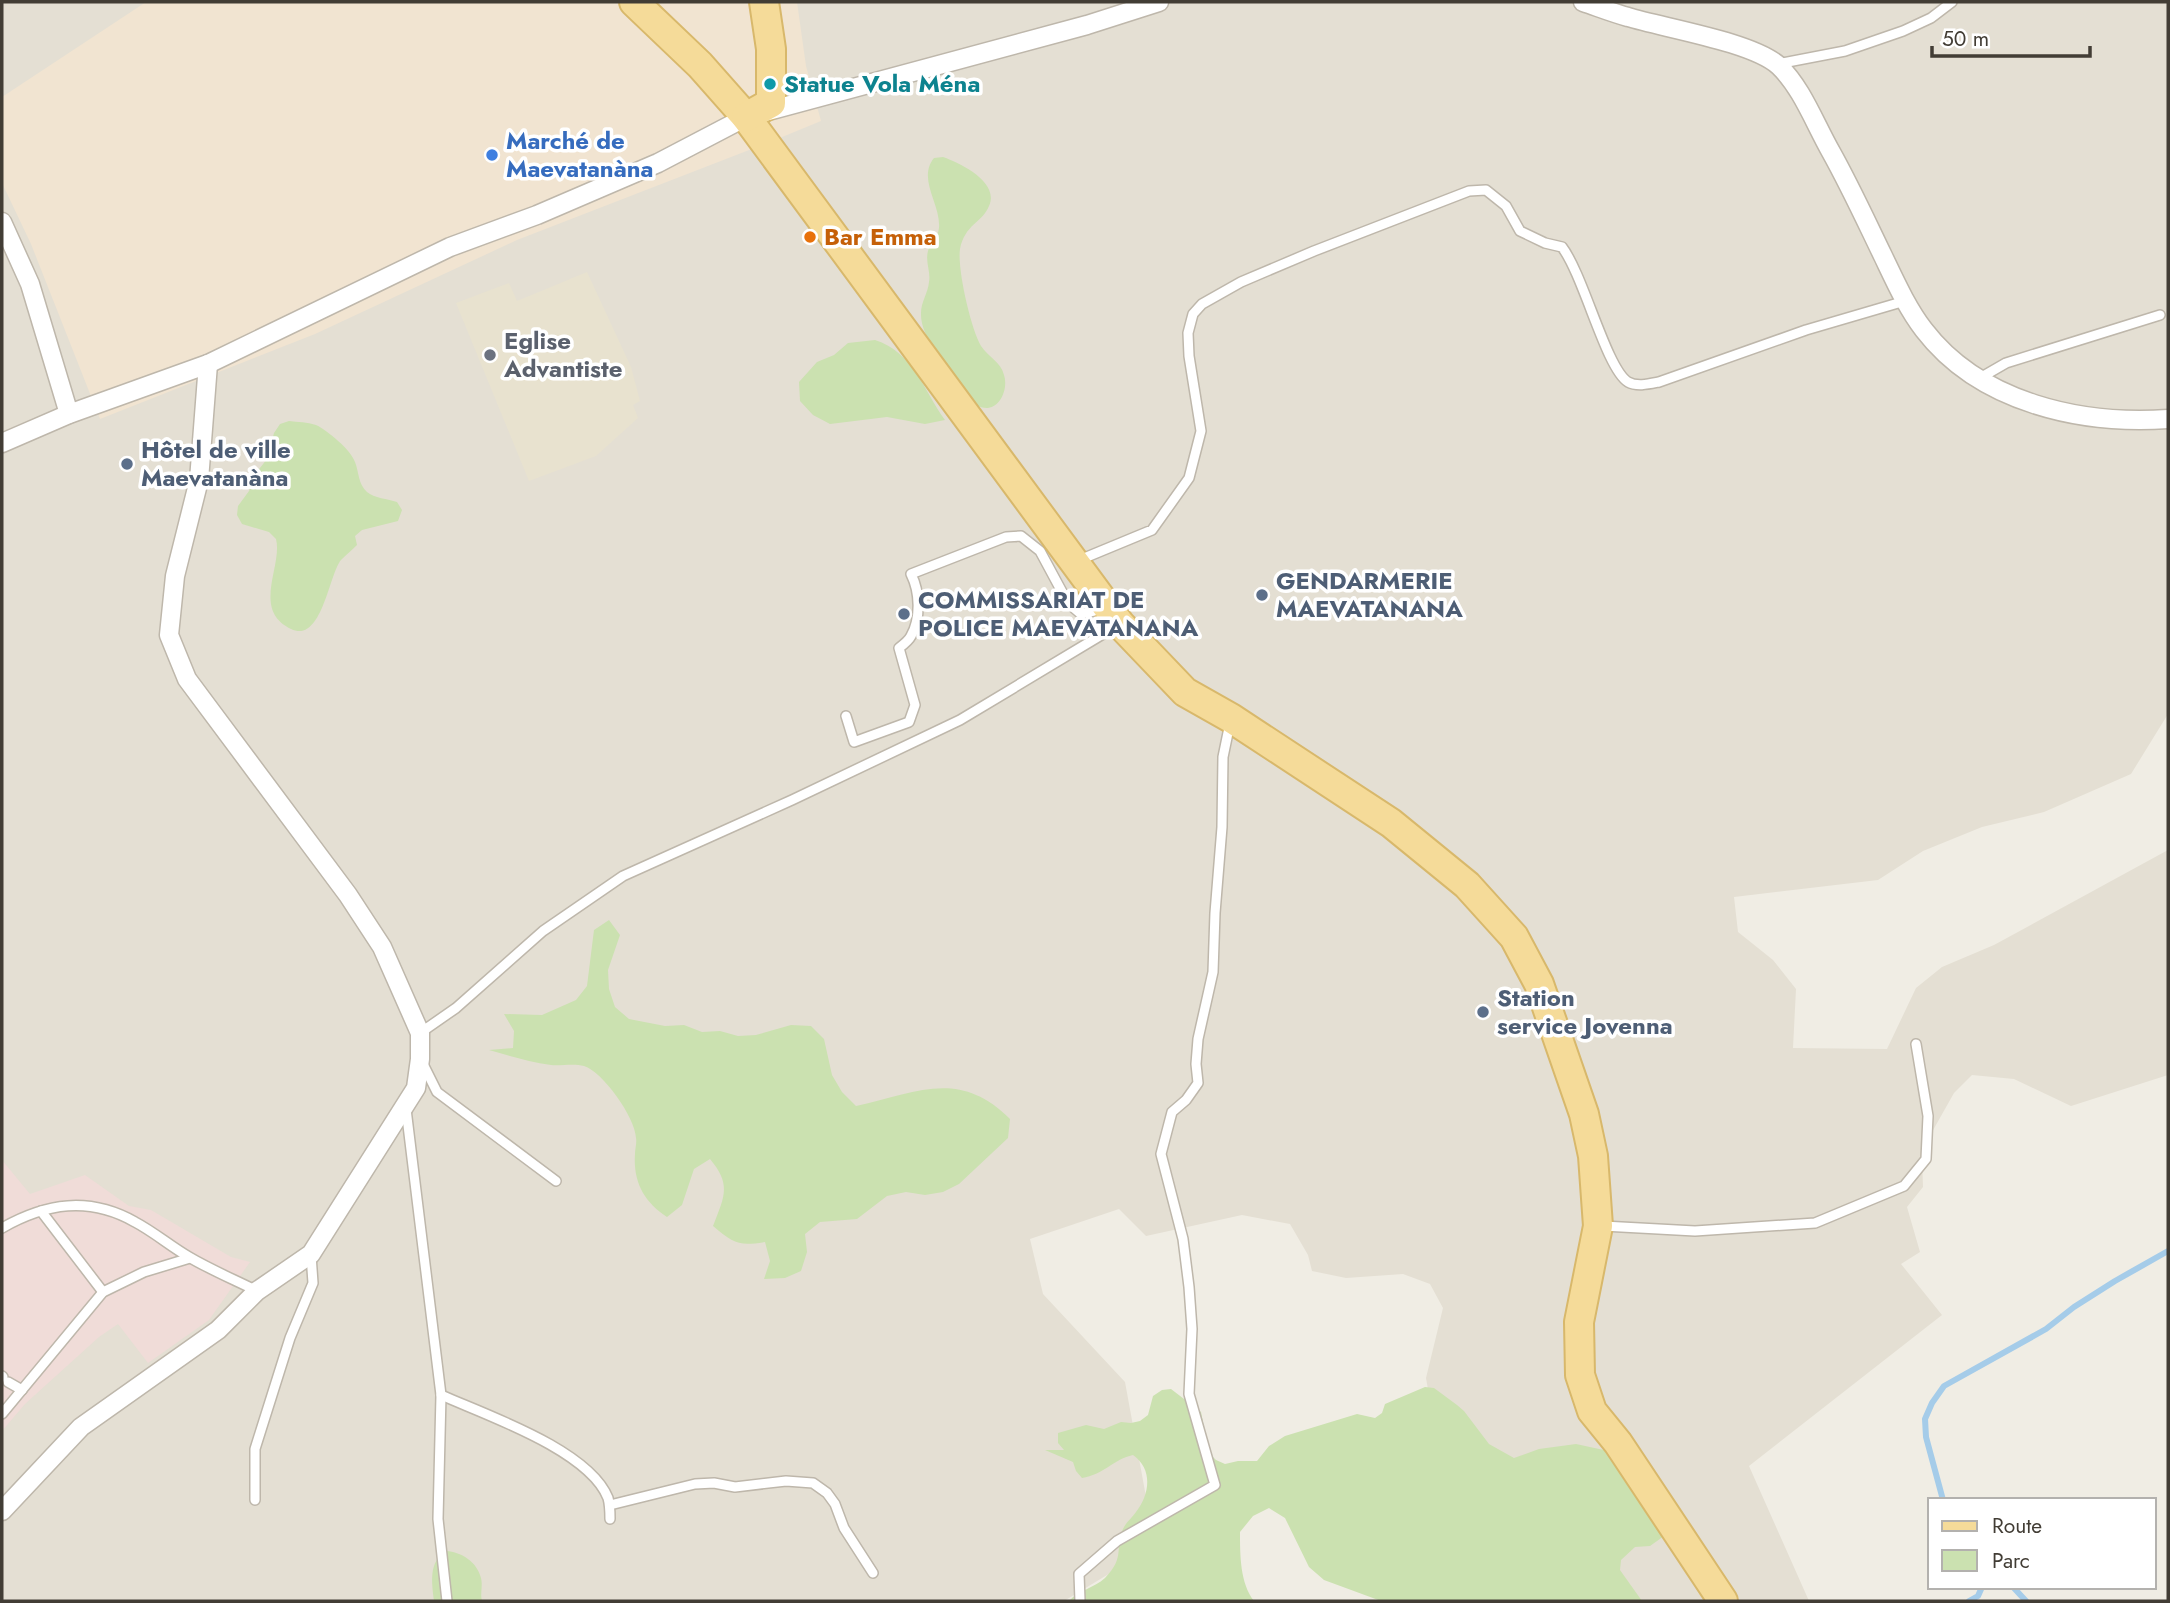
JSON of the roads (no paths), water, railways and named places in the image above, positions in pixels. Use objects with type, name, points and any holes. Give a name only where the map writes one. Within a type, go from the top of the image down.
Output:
[{"type":"main road","points":[[634,2],[700,65],[746,117],[1073,563],[1113,614],[1185,692],[1231,718],[1391,823],[1467,885],[1514,937],[1539,984],[1584,1114],[1592,1156],[1598,1226],[1579,1322],[1580,1374],[1584,1387],[1592,1411],[1618,1443],[1723,1601]]},
{"type":"main road","points":[[746,117],[771,103],[771,49],[764,2]]},
{"type":"street","points":[[2,443],[69,414],[208,364],[450,247],[537,215],[646,168],[746,117],[1073,29],[1159,2]]},
{"type":"street","points":[[1583,2],[1736,46],[1777,64],[1793,82],[1841,170],[1905,301],[1925,331],[1954,361],[2011,397],[2041,407],[2082,415],[2140,421],[2168,419]]},
{"type":"street","points":[[2,222],[30,284],[69,414]]},
{"type":"street","points":[[2,1511],[81,1427],[218,1330],[257,1291],[311,1254],[416,1088],[420,1033],[382,947],[348,895],[187,679],[169,635],[175,576],[199,480],[208,364]]},
{"type":"lane","points":[[1777,64],[1845,51],[1903,31],[1931,18],[1952,2]]},
{"type":"lane","points":[[1073,563],[1152,530],[1189,478],[1201,431],[1188,333],[1193,314],[1202,304],[1241,282],[1314,250],[1469,191],[1486,190],[1506,206],[1520,231],[1545,243],[1562,247],[1578,272],[1611,359],[1620,375],[1630,383],[1642,385],[1659,382],[1806,330],[1905,301]]},
{"type":"lane","points":[[1980,378],[2006,363],[2160,315]]},
{"type":"lane","points":[[846,716],[854,742],[909,722],[915,705],[899,648],[911,636],[918,605],[916,585],[911,574],[996,541],[1021,536],[1040,551],[1068,603],[1080,614],[1094,611],[1113,614]]},
{"type":"lane","points":[[420,1033],[456,1008],[542,931],[623,876],[960,720],[1113,614]]},
{"type":"lane","points":[[1080,1601],[1079,1574],[1117,1541],[1215,1485],[1189,1394],[1192,1329],[1189,1287],[1183,1239],[1161,1154],[1172,1112],[1186,1100],[1198,1083],[1198,1039],[1213,972],[1222,827],[1223,757],[1231,718]]},
{"type":"lane","points":[[1598,1226],[1695,1231],[1815,1223],[1904,1186],[1926,1159],[1928,1116],[1916,1044]]},
{"type":"lane","points":[[420,1059],[437,1092],[556,1181]]},
{"type":"lane","points":[[406,1104],[441,1395],[438,1519],[447,1601]]},
{"type":"lane","points":[[2,1228],[41,1211],[71,1204],[97,1206],[133,1221],[190,1258],[257,1291]]},
{"type":"lane","points":[[41,1211],[103,1293]]},
{"type":"lane","points":[[255,1500],[255,1449],[290,1338],[313,1283],[311,1254]]},
{"type":"lane","points":[[2,1414],[103,1293],[144,1272],[190,1258]]},
{"type":"lane","points":[[4,1379],[22,1390]]},
{"type":"lane","points":[[441,1395],[567,1455],[598,1483],[607,1495],[610,1519]]},
{"type":"lane","points":[[610,1506],[695,1484],[714,1483],[735,1487],[786,1481],[813,1483],[827,1493],[835,1504],[844,1528],[873,1573]]},
{"type":"waterway","points":[[1942,1498],[1926,1437],[1925,1419],[1944,1386],[2046,1329],[2074,1307],[2168,1251]]},
{"type":"waterway","points":[[1969,1601],[1978,1596],[1981,1589]]},
{"type":"waterway","points":[[2015,1589],[2026,1601]]},
{"type":"place","name":"Statue Vola Ména","points":[[770,84]]},
{"type":"place","name":"Marché de Maevatanàna","points":[[492,155]]},
{"type":"place","name":"Bar Emma","points":[[810,237]]},
{"type":"place","name":"Eglise Advantiste","points":[[490,355]]},
{"type":"place","name":"Hôtel de ville Maevatanàna","points":[[127,464]]},
{"type":"place","name":"GENDARMERIE MAEVATANANA","points":[[1262,595]]},
{"type":"place","name":"COMMISSARIAT DE POLICE MAEVATANANA","points":[[904,614]]},
{"type":"place","name":"Station service Jovenna","points":[[1483,1012]]}]
